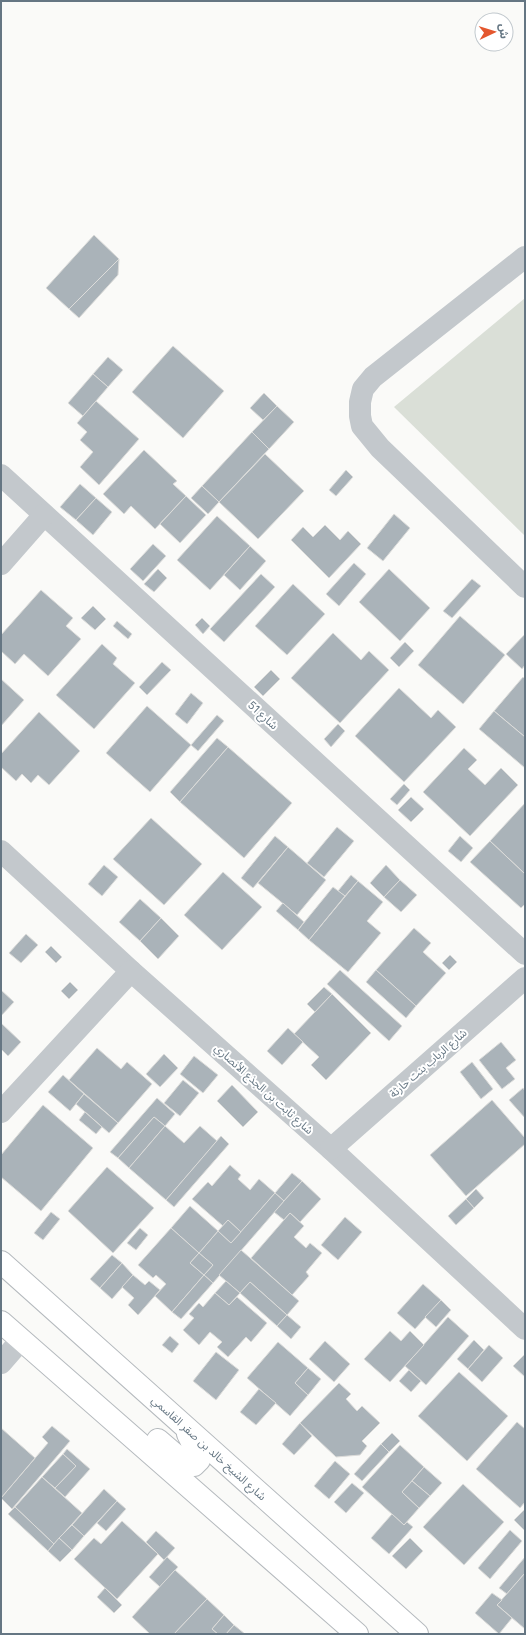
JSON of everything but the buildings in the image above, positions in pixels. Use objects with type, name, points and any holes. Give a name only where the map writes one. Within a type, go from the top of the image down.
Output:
[{"type":"main road","name":"شارع الشيخ خالد بن صقر القاسمي","points":[[1,1262],[417,1634]]},
{"type":"main road","points":[[1,1322],[357,1634]]},
{"type":"main road","points":[[101,1410],[122,1416],[141,1426],[186,1464],[194,1465],[199,1460],[199,1456],[184,1426]]},
{"type":"street","points":[[525,257],[373,377],[363,389],[360,402],[362,426],[380,448],[525,587]]},
{"type":"street","name":"شارع 51","points":[[1,475],[525,954]]},
{"type":"street","points":[[1,564],[44,515]]},
{"type":"street","name":"شارع ثابت بن الجذع الأنصاري","points":[[1,851],[131,971],[331,1149],[525,1329]]},
{"type":"street","points":[[1,1112],[131,971]]},
{"type":"street","name":"شارع الرباب بنت حارثة","points":[[331,1149],[525,978]]},
{"type":"street","points":[[1,1363],[21,1340]]},
{"type":"shaded area","points":[[525,298],[525,536],[394,407]]}]
